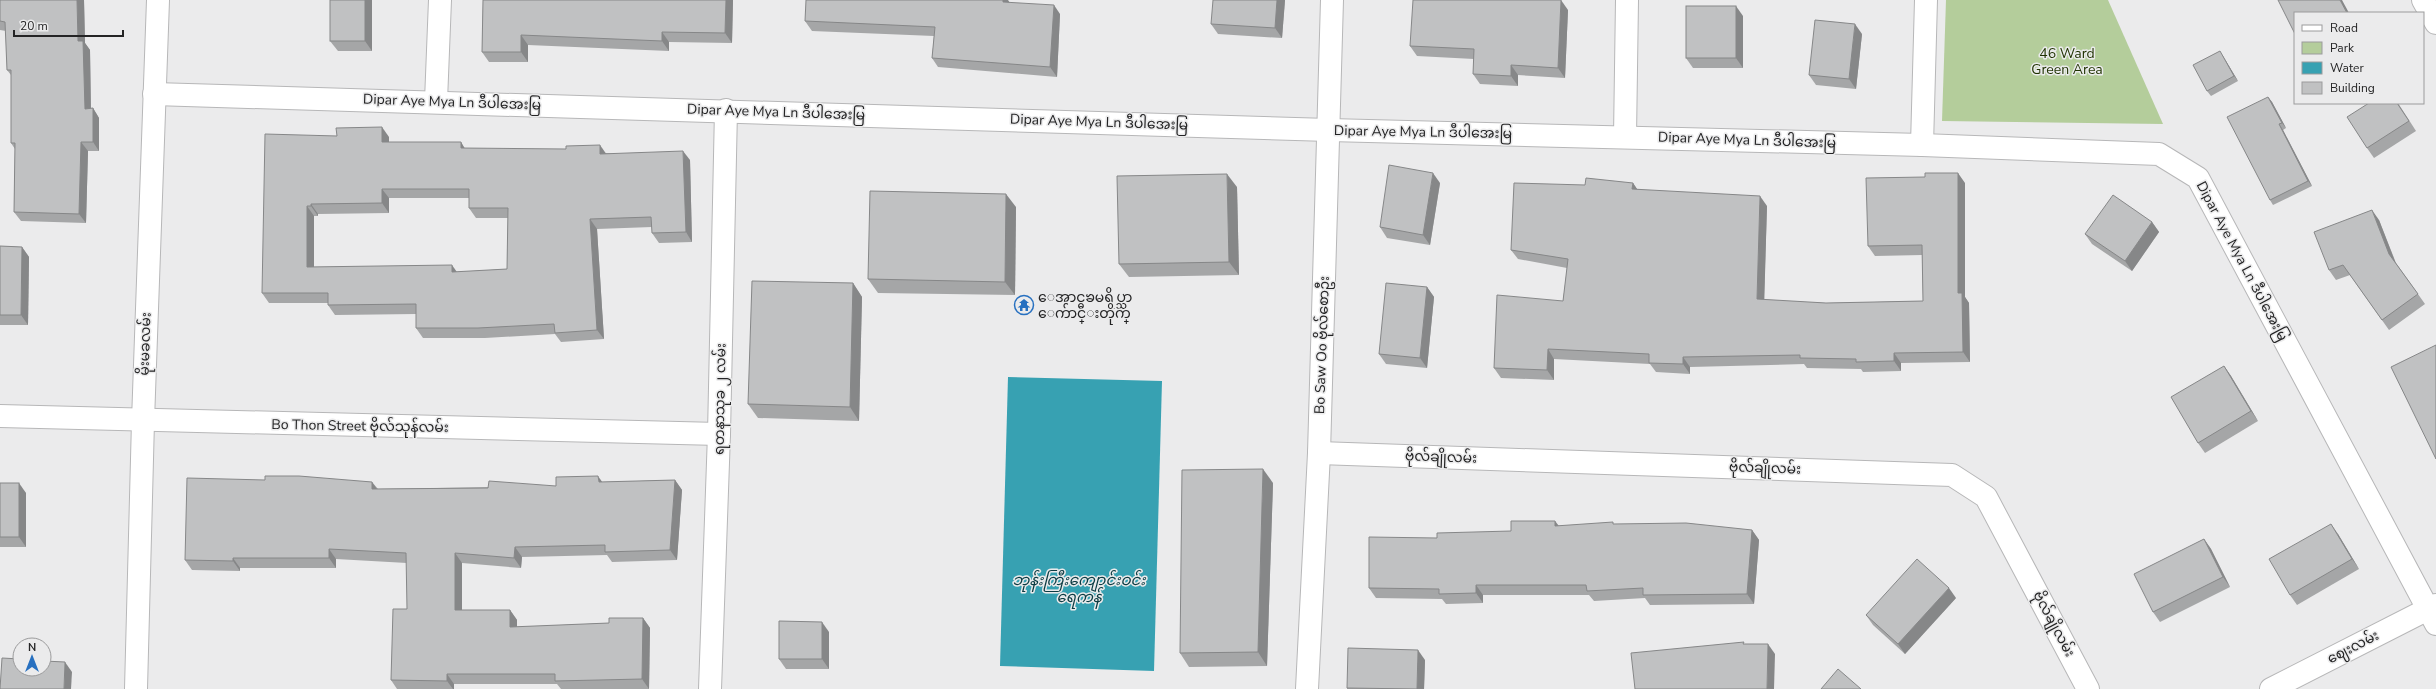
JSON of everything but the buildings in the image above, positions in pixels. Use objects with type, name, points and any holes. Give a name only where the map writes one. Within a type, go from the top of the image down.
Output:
[{"type":"street","name":"မိုးမခလမ်း","points":[[136,689],[143,421],[158,0]]},
{"type":"street","points":[[436,101],[440,0]]},
{"type":"street","name":"Bo Saw Oo ဗိုလ်စောဦး","points":[[1307,689],[1319,453],[1332,0]]},
{"type":"street","points":[[1625,137],[1627,0]]},
{"type":"street","points":[[1922,145],[1926,0]]},
{"type":"street","points":[[2424,0],[2436,24]]},
{"type":"street","name":"Dipar Aye Mya Ln ဒီပါအေးမြ","points":[[154,94],[436,101],[1329,130],[1922,145],[2158,154],[2198,178],[2433,612]]},
{"type":"street","name":"ရတနာသုခ ၂ လမ်း","points":[[710,689],[719,434],[726,110]]},
{"type":"street","name":"Bo Thon Street ဗိုလ်သုန်လမ်း","points":[[0,416],[143,421],[719,434]]},
{"type":"street","name":"ဗိုလ်ချိုလမ်း","points":[[1319,453],[1952,475],[1986,496],[2088,689]]},
{"type":"street","name":"ဈေးလမ်း","points":[[2271,689],[2433,612]]},
{"type":"green space","name":"46 Ward Green Area","points":[[1946,0],[2108,0],[2163,124],[1942,121]]},
{"type":"water","name":"ဘုန်းကြီးကျောင်းဝင်း ရေကန်","points":[[1008,377],[1162,381],[1154,671],[1000,666]]},
{"type":"place","name":"ေအာင္ဓၶမရိပ္သာ ေက်ာင္းတိုက္","points":[[1024,305]]}]
